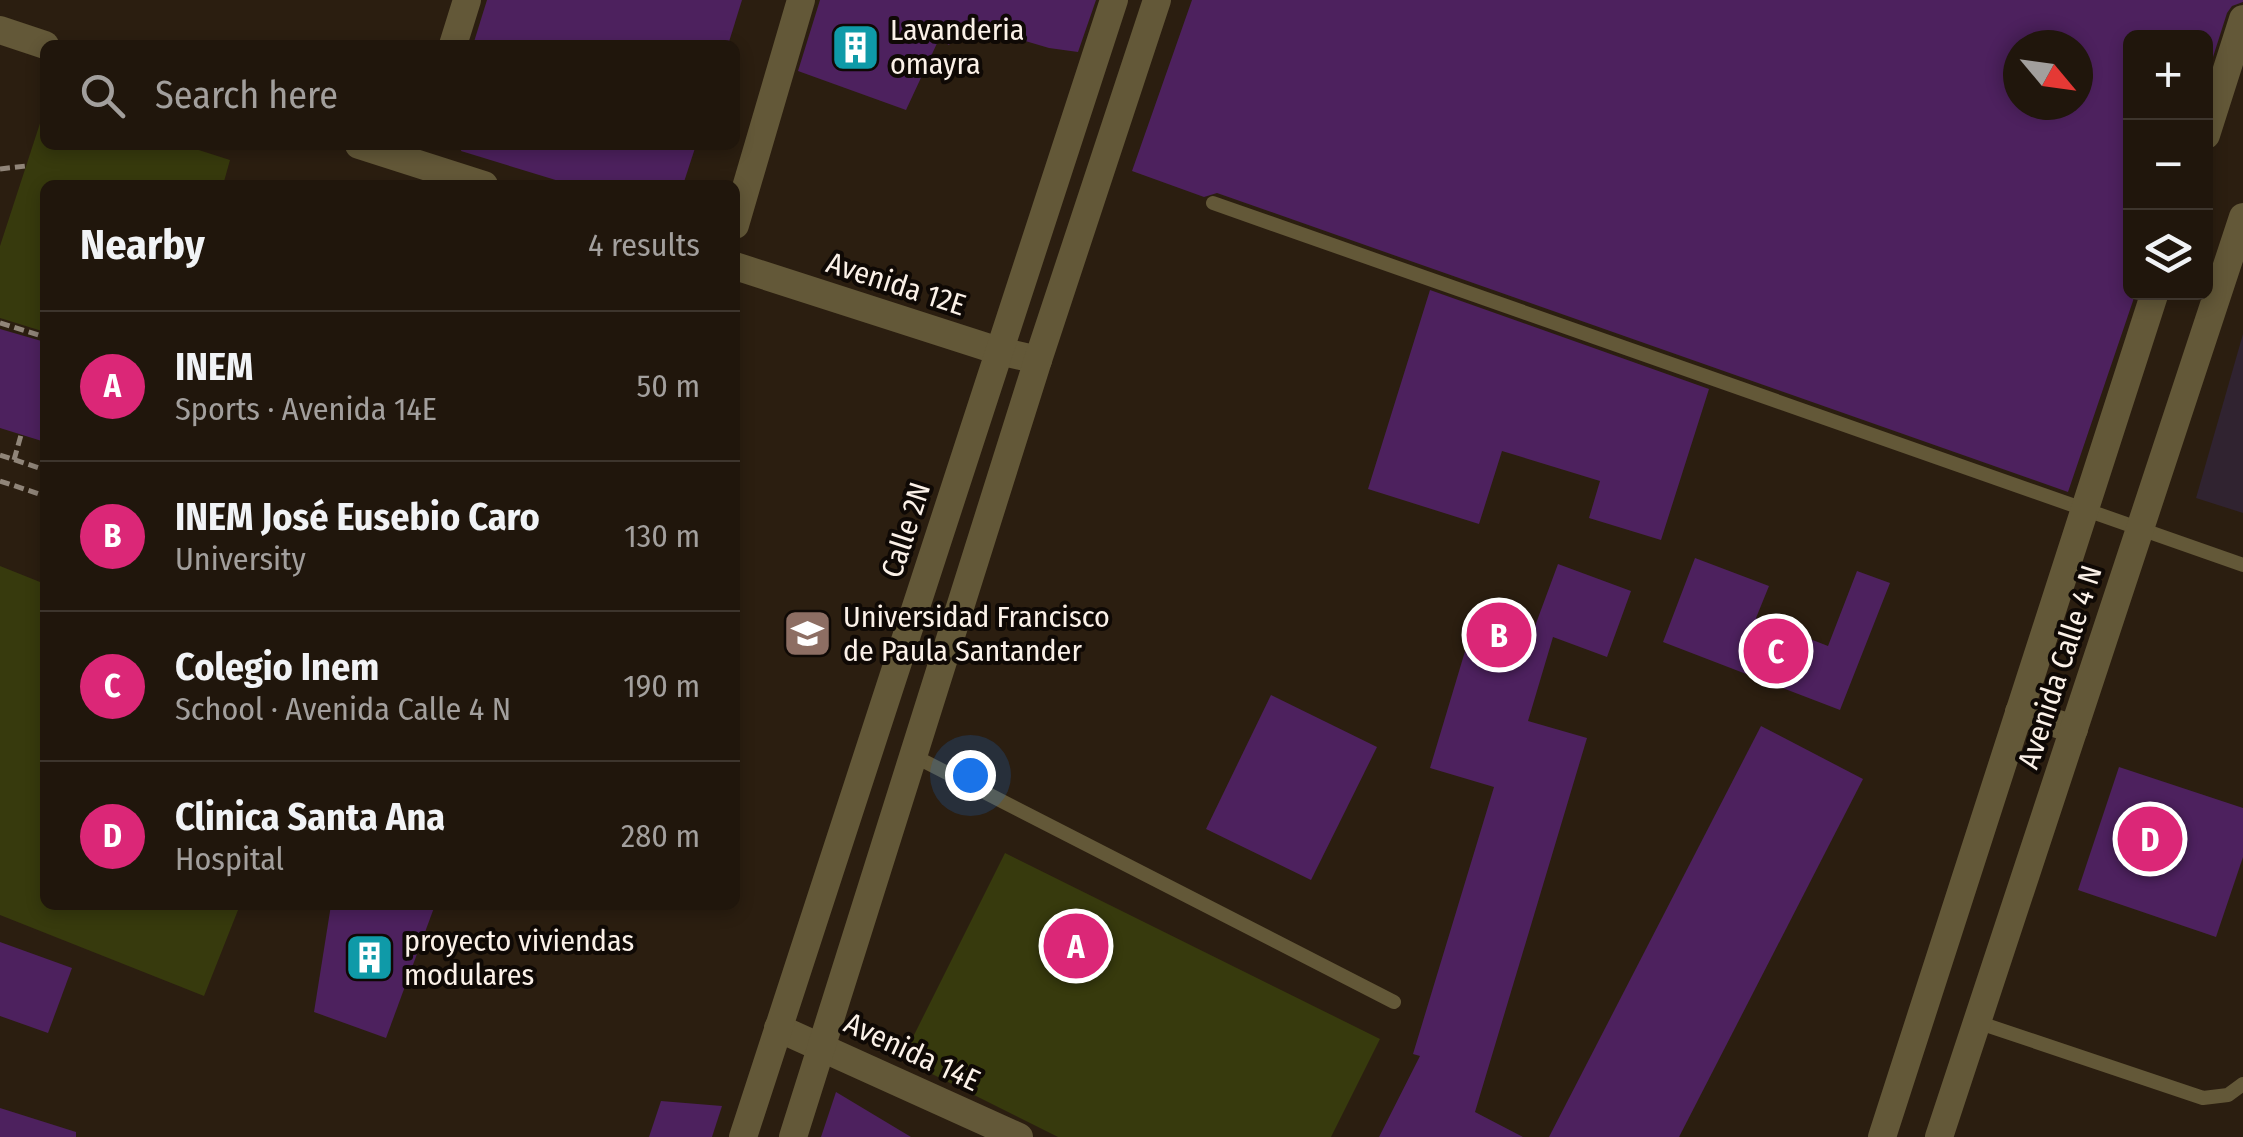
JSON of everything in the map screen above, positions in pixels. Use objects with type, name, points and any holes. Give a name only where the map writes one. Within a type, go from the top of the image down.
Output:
[{"type":"street","points":[[454,40],[466,0]]},
{"type":"street","points":[[740,208],[802,0]]},
{"type":"street","name":"Calle 2N","points":[[743,1137],[1114,0]]},
{"type":"street","points":[[793,1137],[1038,360],[1157,0]]},
{"type":"street","points":[[2211,120],[2243,19]]},
{"type":"street","points":[[0,30],[40,43]]},
{"type":"street","points":[[392,150],[420,154],[474,180]]},
{"type":"street","name":"Avenida Calle 4 N","points":[[1939,1137],[2243,217]]},
{"type":"street","name":"Avenida 12E","points":[[740,268],[1038,360]]},
{"type":"street","name":"Avenida Calle 4 N","points":[[1882,1137],[2151,300]]},
{"type":"street","points":[[2019,712],[2074,729]]},
{"type":"street","name":"Avenida 14E","points":[[778,1028],[1018,1137]]},
{"type":"lane","points":[[1212,203],[2243,564]]},
{"type":"lane","points":[[912,755],[1394,1002]]},
{"type":"lane","points":[[1977,1022],[2202,1098],[2228,1095],[2243,1084]]},
{"type":"path","points":[[0,169],[26,166]]},
{"type":"path","points":[[0,323],[40,335]]},
{"type":"path","points":[[14,460],[22,435]]},
{"type":"path","points":[[0,455],[40,468]]},
{"type":"path","points":[[0,481],[40,494]]},
{"type":"shaded area","points":[[2243,334],[2243,513],[2196,498]]},
{"type":"green space","points":[[40,123],[40,150],[199,150],[230,160],[224,180],[40,180],[40,330],[0,318],[0,246]]},
{"type":"green space","points":[[0,566],[40,582],[40,910],[238,910],[204,996],[0,915]]},
{"type":"green space","points":[[1005,853],[1380,1039],[1331,1137],[1058,1137],[902,1059]]},
{"type":"building","points":[[487,0],[742,0],[730,40],[475,40]]},
{"type":"building","points":[[820,0],[1096,0],[1078,52],[1049,48],[962,22],[949,45],[939,39],[906,110],[798,71]]},
{"type":"building","points":[[1192,0],[2243,0],[2227,13],[2213,57],[2213,30],[2123,30],[2123,300],[2133,300],[2068,492],[1217,193],[1204,197],[1132,171]]},
{"type":"building","points":[[694,150],[685,180],[556,180],[461,151]]},
{"type":"building","points":[[1430,290],[1709,389],[1661,540],[1589,518],[1600,481],[1502,451],[1479,524],[1368,489]]},
{"type":"building","points":[[0,329],[40,341],[40,440],[0,428]]},
{"type":"building","points":[[1695,558],[1769,586],[1756,618],[1828,646],[1857,571],[1890,583],[1840,710],[1663,642]]},
{"type":"building","points":[[1558,564],[1631,591],[1607,657],[1553,637],[1528,721],[1587,738],[1475,1112],[1523,1137],[1379,1137],[1420,1056],[1413,1054],[1494,787],[1430,768],[1472,628],[1528,645]]},
{"type":"building","points":[[1271,695],[1377,747],[1311,880],[1206,829]]},
{"type":"building","points":[[1761,726],[1863,779],[1679,1137],[1549,1137]]},
{"type":"building","points":[[2119,767],[2243,808],[2243,857],[2216,937],[2078,890]]},
{"type":"building","name":"proyecto viviendas modulares","points":[[330,910],[433,910],[386,1038],[314,1012]]},
{"type":"building","points":[[0,942],[72,968],[48,1033],[0,1016]]},
{"type":"building","points":[[836,1092],[911,1137],[821,1137]]},
{"type":"building","points":[[661,1101],[722,1106],[712,1137],[649,1137]]},
{"type":"building","points":[[0,1108],[76,1132],[76,1137],[0,1137]]},
{"type":"place","name":"Lavanderia omayra","points":[[855,47]]},
{"type":"place","name":"Universidad Francisco de Paula Santander","points":[[808,634]]},
{"type":"place","name":"INEM José Eusebio Caro","points":[[1499,635]]},
{"type":"place","name":"Colegio Inem","points":[[1776,651]]},
{"type":"place","name":"Clinica Santa Ana","points":[[2150,839]]},
{"type":"place","name":"INEM","points":[[1076,946]]},
{"type":"place","name":"proyecto viviendas modulares","points":[[369,958]]}]
